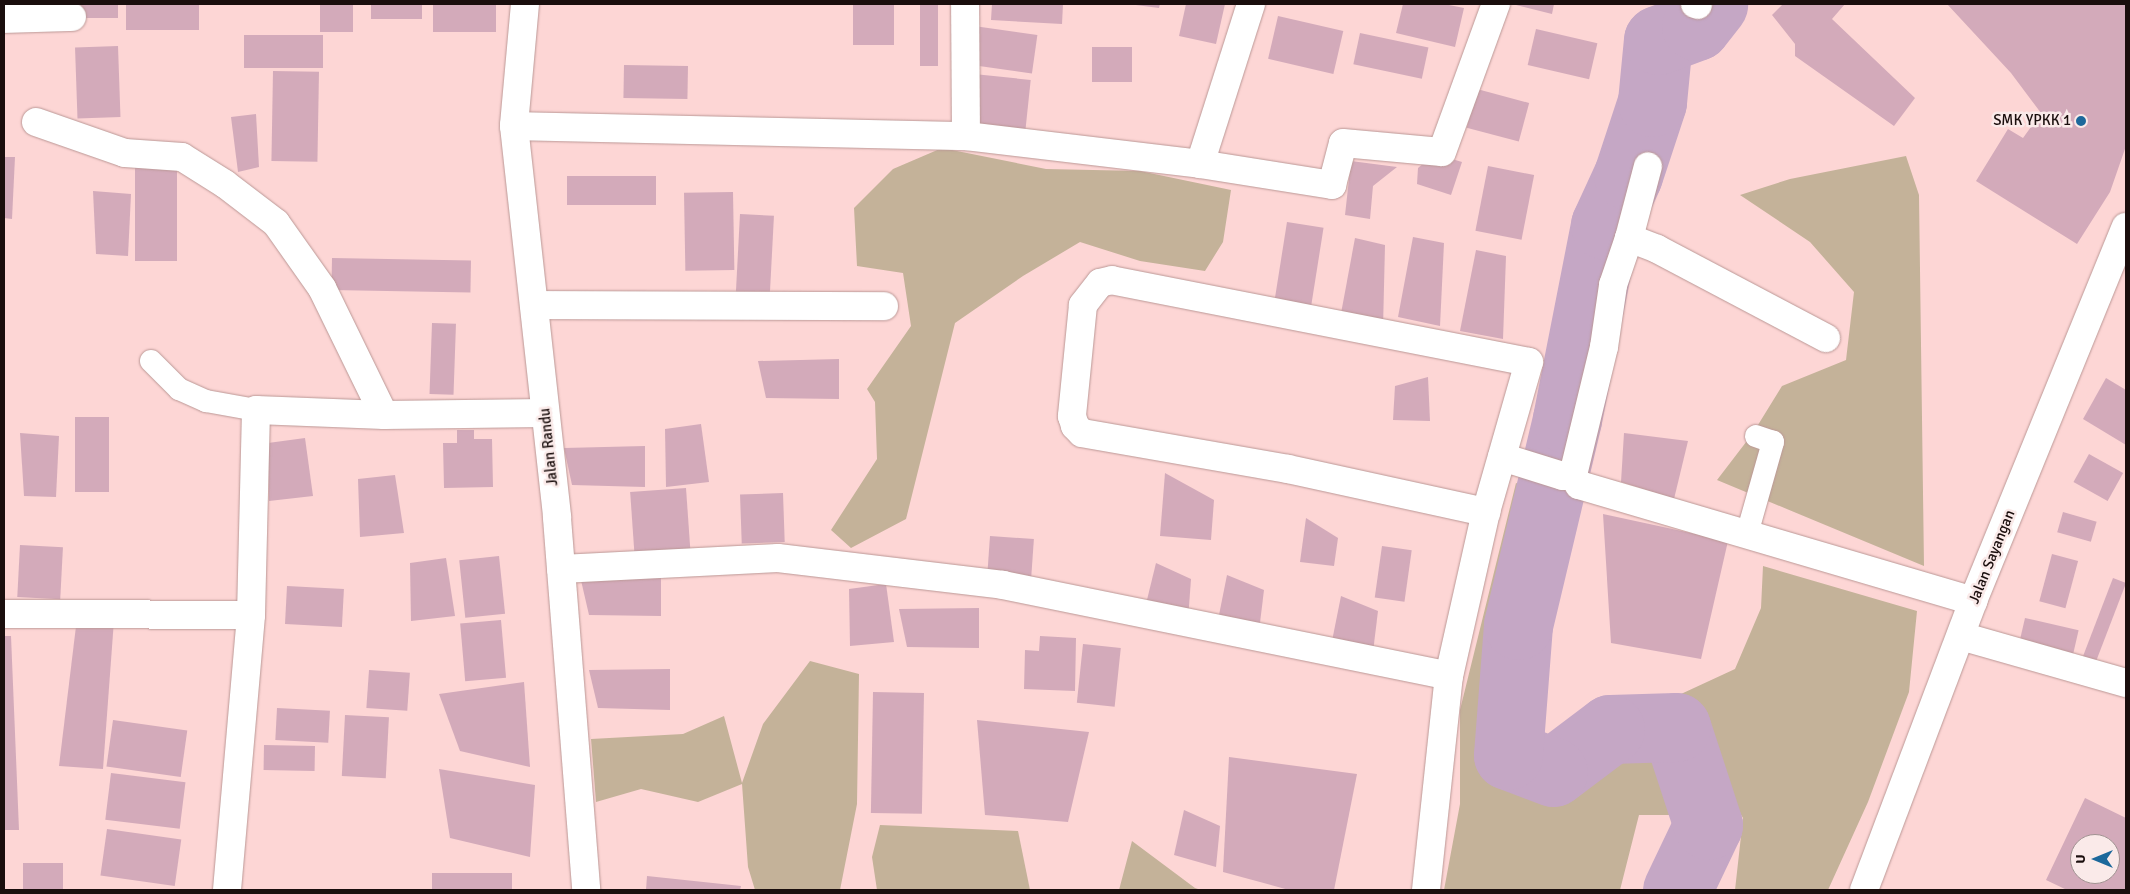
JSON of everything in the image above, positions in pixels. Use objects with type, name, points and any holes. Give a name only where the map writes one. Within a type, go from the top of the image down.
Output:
[{"type":"street","name":"Jalan Randu","points":[[525,4],[514,126],[561,570],[586,890]]},
{"type":"street","points":[[965,4],[966,136]]},
{"type":"street","points":[[1200,164],[1251,4]]},
{"type":"street","points":[[514,126],[966,136],[1200,164],[1332,186],[1336,180],[1343,144],[1442,152],[1496,4]]},
{"type":"street","points":[[4,19],[72,17]]},
{"type":"street","points":[[36,122],[118,151],[182,157],[225,184],[276,223],[322,288],[384,415]]},
{"type":"street","points":[[1559,473],[1604,347],[1613,286],[1629,238],[1648,166]]},
{"type":"street","name":"Jalan Sayangan","points":[[1864,890],[1974,601],[2126,227]]},
{"type":"street","points":[[1629,238],[1657,249],[1826,338]]},
{"type":"street","points":[[1426,890],[1449,676],[1486,512],[1528,362],[1112,280],[1100,283],[1083,305],[1072,416],[1075,426],[1082,432],[1093,437],[1288,470],[1486,512]]},
{"type":"street","points":[[534,304],[884,306]]},
{"type":"street","points":[[227,890],[251,615],[256,410],[384,415],[545,413]]},
{"type":"street","points":[[1502,457],[1559,473],[1579,485],[1974,601]]},
{"type":"street","points":[[561,570],[788,559],[1003,585],[1449,676]]},
{"type":"street","points":[[4,614],[251,615]]},
{"type":"street","points":[[1961,636],[2126,683]]},
{"type":"lane","points":[[151,361],[179,389],[206,401],[256,410]]},
{"type":"lane","points":[[1747,534],[1773,442],[1756,436]]},
{"type":"shaded area","points":[[942,148],[1046,169],[1140,171],[1231,190],[1223,242],[1205,271],[1140,261],[1080,242],[1023,276],[955,323],[906,519],[851,548],[831,530],[877,459],[875,402],[867,389],[911,326],[903,273],[857,266],[854,208],[893,169]]},
{"type":"shaded area","points":[[1906,156],[1919,195],[1924,566],[1717,480],[1753,433],[1782,386],[1846,360],[1854,292],[1810,242],[1740,195],[1790,179]]},
{"type":"shaded area","points":[[1516,483],[1555,499],[1530,637],[1491,731],[1504,784],[1555,794],[1618,752],[1652,742],[1673,757],[1678,815],[1639,815],[1620,890],[1444,890],[1460,804],[1460,710]]},
{"type":"shaded area","points":[[1763,566],[1917,611],[1909,692],[1868,802],[1828,890],[1735,890],[1743,818],[1668,700],[1735,669],[1761,608]]},
{"type":"shaded area","points":[[810,661],[859,674],[857,804],[840,890],[755,890],[748,867],[742,784],[698,802],[641,789],[596,802],[591,739],[683,734],[724,716],[742,783],[763,724]]},
{"type":"shaded area","points":[[880,825],[1018,831],[1030,890],[877,890],[872,857]]},
{"type":"shaded area","points":[[1132,841],[1195,888],[1201,890],[1119,890]]},
{"type":"building","points":[[78,4],[118,4],[118,18],[78,18]]},
{"type":"building","points":[[126,4],[199,4],[199,30],[126,30]]},
{"type":"building","points":[[320,4],[353,4],[353,32],[320,32]]},
{"type":"building","points":[[371,4],[422,4],[422,19],[371,19]]},
{"type":"building","points":[[433,4],[496,4],[496,32],[433,32]]},
{"type":"building","points":[[853,4],[894,4],[894,45],[853,45]]},
{"type":"building","points":[[920,4],[938,4],[938,66],[920,66]]},
{"type":"building","points":[[992,4],[1063,4],[1062,24],[991,20]]},
{"type":"building","points":[[1128,4],[1160,4],[1159,8]]},
{"type":"building","points":[[1186,4],[1225,4],[1216,44],[1179,36]]},
{"type":"building","points":[[1403,4],[1444,4],[1464,8],[1455,47],[1396,33]]},
{"type":"building","points":[[1512,4],[1554,4],[1552,14]]},
{"type":"building","points":[[1783,4],[1845,4],[1832,19],[1915,98],[1894,126],[1795,56],[1795,44],[1772,15]]},
{"type":"building","name":"SMK YPKK 1","points":[[1947,4],[2126,4],[2126,146],[2110,192],[2077,244],[1976,181],[2008,129],[2023,138],[2041,113],[2011,73]]},
{"type":"building","points":[[1278,16],[1343,31],[1333,74],[1268,59]]},
{"type":"building","points":[[974,26],[1037,35],[1032,74],[969,65]]},
{"type":"building","points":[[1536,29],[1597,43],[1589,79],[1528,65]]},
{"type":"building","points":[[1360,33],[1428,48],[1422,79],[1353,64]]},
{"type":"building","points":[[244,35],[323,35],[323,68],[244,68]]},
{"type":"building","points":[[118,46],[120,117],[78,118],[75,48]]},
{"type":"building","points":[[1092,47],[1132,47],[1132,82],[1092,82]]},
{"type":"building","points":[[624,65],[688,66],[687,99],[623,98]]},
{"type":"building","points":[[273,71],[319,72],[317,162],[271,161]]},
{"type":"building","points":[[974,74],[1031,80],[1025,130],[969,124]]},
{"type":"building","points":[[1477,89],[1529,103],[1519,142],[1467,128]]},
{"type":"building","points":[[256,114],[259,167],[238,172],[231,117]]},
{"type":"building","points":[[1435,154],[1462,162],[1451,195],[1417,184],[1418,168]]},
{"type":"building","points":[[4,157],[15,157],[12,219],[4,218]]},
{"type":"building","points":[[135,159],[177,159],[177,261],[135,261]]},
{"type":"building","points":[[1351,161],[1397,167],[1373,186],[1370,219],[1345,215]]},
{"type":"building","points":[[1488,166],[1534,175],[1522,240],[1475,231]]},
{"type":"building","points":[[567,176],[656,176],[656,205],[567,205]]},
{"type":"building","points":[[93,191],[131,194],[128,256],[96,254]]},
{"type":"building","points":[[733,192],[734,270],[685,271],[684,193]]},
{"type":"building","points":[[740,214],[774,216],[770,295],[736,293]]},
{"type":"building","points":[[1287,222],[1324,228],[1311,310],[1274,304]]},
{"type":"building","points":[[1413,237],[1444,243],[1440,326],[1398,317]]},
{"type":"building","points":[[1355,238],[1385,245],[1383,328],[1340,319]]},
{"type":"building","points":[[1476,250],[1506,256],[1503,339],[1460,331]]},
{"type":"building","points":[[332,258],[471,260],[470,292],[331,290]]},
{"type":"building","points":[[432,323],[456,324],[454,395],[430,394]]},
{"type":"building","points":[[839,359],[839,399],[766,398],[758,361]]},
{"type":"building","points":[[1428,377],[1430,421],[1393,420],[1395,386]]},
{"type":"building","points":[[2106,378],[2126,390],[2126,445],[2083,419]]},
{"type":"building","points":[[75,417],[109,417],[109,492],[75,492]]},
{"type":"building","points":[[701,424],[709,482],[666,487],[665,429]]},
{"type":"building","points":[[457,430],[474,430],[474,439],[492,439],[493,487],[444,488],[443,443],[457,443]]},
{"type":"building","points":[[20,433],[59,436],[56,497],[24,496]]},
{"type":"building","points":[[1624,433],[1688,441],[1674,499],[1621,482]]},
{"type":"building","points":[[305,438],[313,496],[269,501],[268,443]]},
{"type":"building","points":[[645,446],[645,487],[572,485],[564,448]]},
{"type":"building","points":[[2089,454],[2123,473],[2108,501],[2073,482]]},
{"type":"building","points":[[1165,473],[1214,500],[1211,540],[1160,536]]},
{"type":"building","points":[[395,475],[404,533],[360,537],[358,479]]},
{"type":"building","points":[[686,488],[690,552],[635,556],[630,492]]},
{"type":"building","points":[[783,493],[785,542],[742,543],[740,495]]},
{"type":"building","points":[[2063,512],[2097,522],[2091,542],[2057,532]]},
{"type":"building","points":[[1603,514],[1728,541],[1701,659],[1611,643]]},
{"type":"building","points":[[1306,518],[1338,538],[1334,566],[1300,562]]},
{"type":"building","points":[[990,536],[1034,539],[1031,585],[987,582]]},
{"type":"building","points":[[20,545],[63,547],[60,599],[17,597]]},
{"type":"building","points":[[1382,546],[1412,550],[1404,602],[1375,597]]},
{"type":"building","points":[[2052,554],[2078,561],[2065,608],[2039,601]]},
{"type":"building","points":[[499,556],[505,614],[465,618],[459,560]]},
{"type":"building","points":[[446,558],[455,616],[411,621],[410,563]]},
{"type":"building","points":[[1156,563],[1191,579],[1188,620],[1145,608]]},
{"type":"building","points":[[661,575],[661,616],[589,615],[580,576]]},
{"type":"building","points":[[1227,575],[1264,590],[1259,631],[1218,620]]},
{"type":"building","points":[[2113,578],[2126,583],[2095,665],[2081,660]]},
{"type":"building","points":[[886,584],[894,642],[850,646],[849,589]]},
{"type":"building","points":[[287,586],[344,589],[342,627],[285,624]]},
{"type":"building","points":[[1341,596],[1378,611],[1373,652],[1332,641]]},
{"type":"building","points":[[979,608],[979,648],[907,647],[899,609]]},
{"type":"building","points":[[77,618],[114,620],[103,769],[59,766]]},
{"type":"building","points":[[2025,618],[2079,630],[2073,657],[2019,644]]},
{"type":"building","points":[[501,620],[506,678],[465,681],[460,624]]},
{"type":"building","points":[[4,636],[11,636],[19,830],[4,830]]},
{"type":"building","points":[[1040,636],[1076,638],[1075,691],[1024,689],[1025,650],[1039,651]]},
{"type":"building","points":[[1083,644],[1121,648],[1115,707],[1077,703]]},
{"type":"building","points":[[670,669],[670,710],[598,708],[589,670]]},
{"type":"building","points":[[369,670],[410,673],[407,711],[366,708]]},
{"type":"building","points":[[524,682],[530,767],[460,751],[439,694]]},
{"type":"building","points":[[873,692],[924,693],[922,814],[871,813]]},
{"type":"building","points":[[277,708],[330,711],[328,743],[275,740]]},
{"type":"building","points":[[345,715],[389,717],[386,778],[342,776]]},
{"type":"building","points":[[113,720],[187,730],[181,777],[106,767]]},
{"type":"building","points":[[977,720],[1089,732],[1068,822],[985,815]]},
{"type":"building","points":[[264,745],[315,746],[315,771],[264,770]]},
{"type":"building","points":[[1229,757],[1357,774],[1334,890],[1289,890],[1223,872]]},
{"type":"building","points":[[439,769],[535,785],[530,857],[450,838]]},
{"type":"building","points":[[111,773],[185,782],[180,829],[105,820]]},
{"type":"building","points":[[2085,798],[2126,818],[2126,890],[2067,890],[2046,880]]},
{"type":"building","points":[[1184,810],[1220,826],[1216,867],[1174,855]]},
{"type":"building","points":[[107,829],[181,839],[175,886],[100,876]]},
{"type":"building","points":[[23,863],[63,863],[63,890],[23,890]]},
{"type":"building","points":[[432,873],[512,873],[512,890],[432,890]]},
{"type":"building","points":[[647,876],[741,886],[740,890],[646,890]]},
{"type":"waterway","points":[[1677,890],[1708,825],[1676,727],[1610,729],[1553,772],[1508,755],[1518,625],[1567,419],[1605,225],[1628,175],[1652,102],[1658,40],[1696,26],[1713,4]]},
{"type":"place","name":"SMK YPKK 1","points":[[2081,121]]}]
